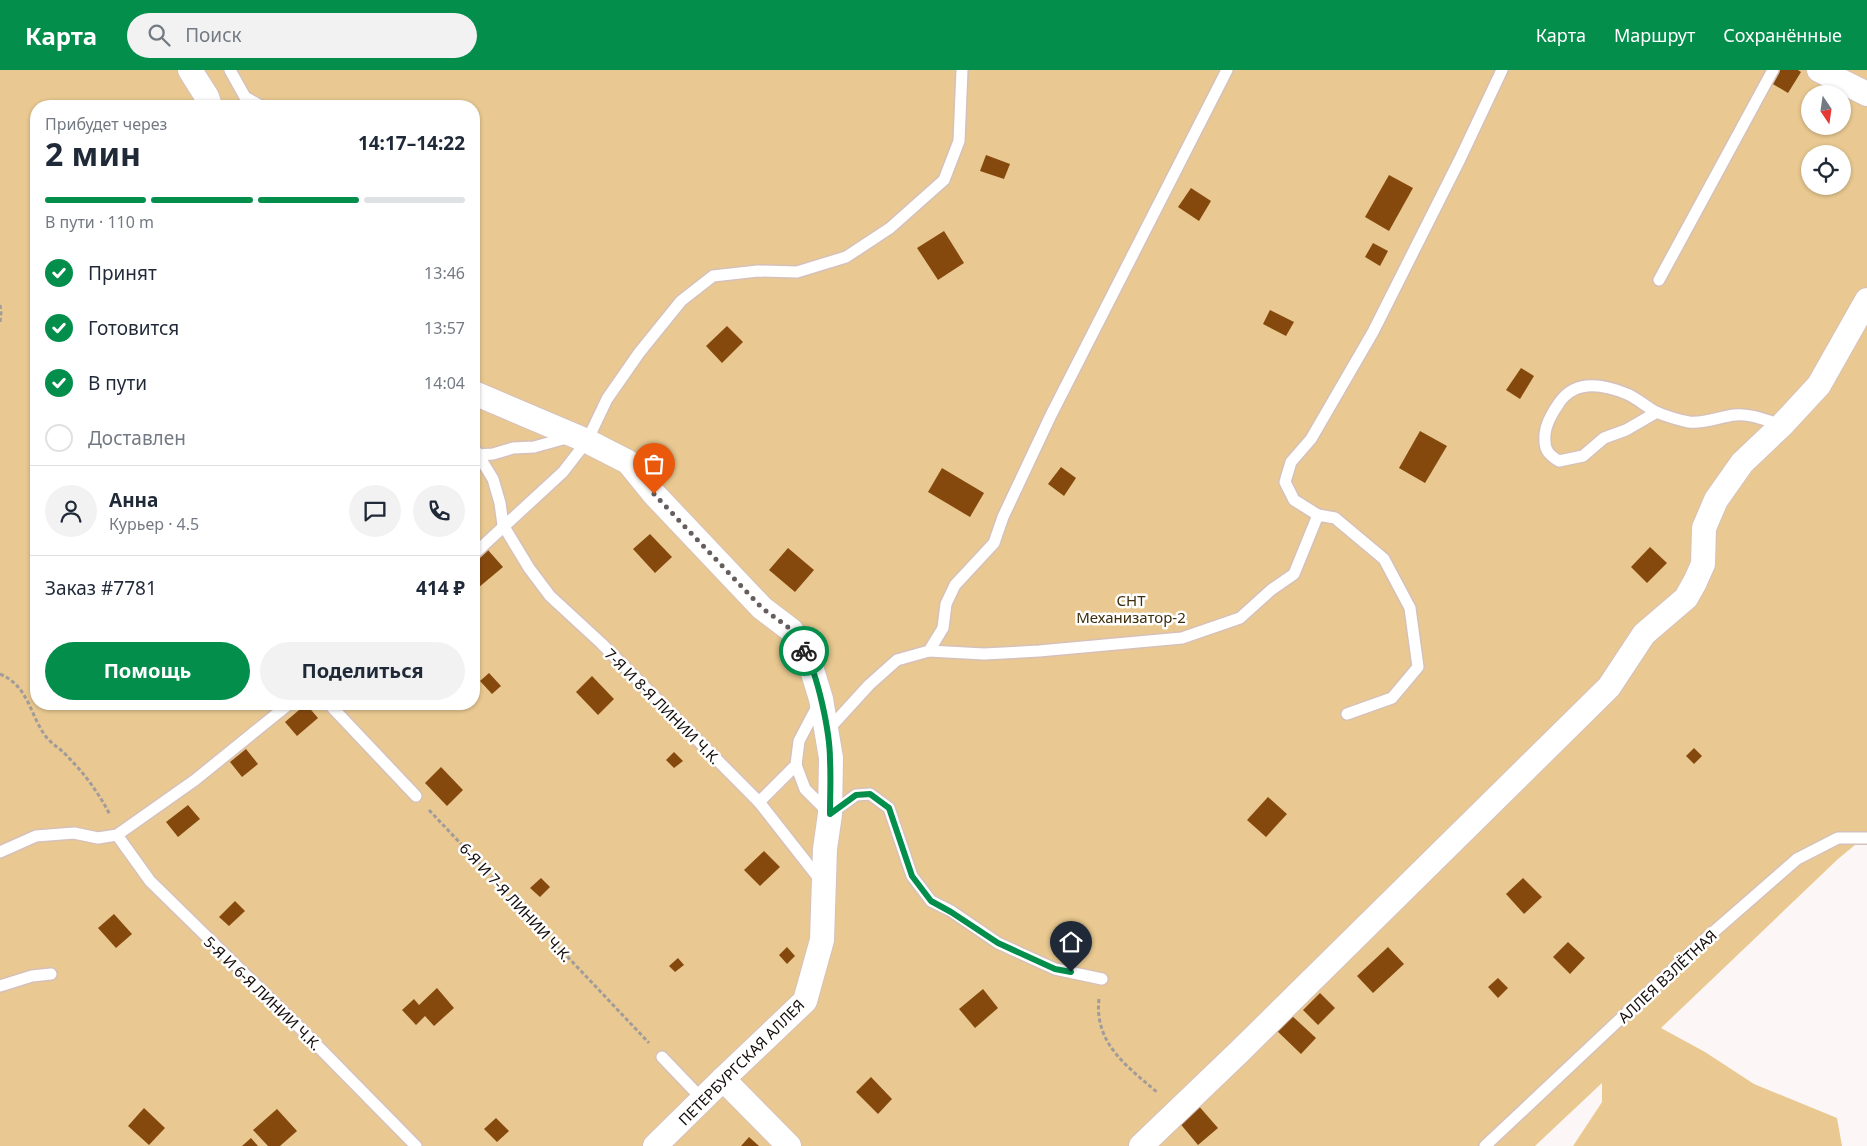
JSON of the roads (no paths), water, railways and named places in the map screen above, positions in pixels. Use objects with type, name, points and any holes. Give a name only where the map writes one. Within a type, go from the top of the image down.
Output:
[{"type":"street","points":[[190,70],[207,100]]},
{"type":"street","points":[[1819,70],[1866,89]]},
{"type":"street","points":[[1141,1146],[1609,687],[1644,634],[1686,598],[1696,582],[1703,564],[1704,528],[1716,500],[1742,464],[1819,385],[1867,300]]},
{"type":"street","name":"ПЕТЕРБУРГСКАЯ АЛЛЕЯ","points":[[480,396],[580,438],[628,462],[654,494],[762,608],[792,630],[809,660],[821,699],[830,758],[830,814],[825,850],[822,940],[806,1001],[654,1146]]},
{"type":"street","points":[[723,1079],[789,1146]]},
{"type":"lane","points":[[230,70],[245,97],[250,100]]},
{"type":"lane","points":[[480,548],[563,472],[580,438],[639,353],[681,301],[713,276],[758,271],[797,272],[846,257],[890,228],[944,180],[959,141],[962,70]]},
{"type":"lane","points":[[929,651],[943,628],[946,604],[955,585],[994,543],[1003,517],[1051,415],[1227,70]]},
{"type":"lane","points":[[1347,714],[1392,698],[1418,666],[1410,608],[1384,559],[1335,518],[1318,515],[1294,500],[1285,482],[1291,462],[1311,439],[1373,332],[1460,159],[1502,70]]},
{"type":"lane","points":[[1659,280],[1773,70]]},
{"type":"lane","points":[[1657,412],[1626,430],[1604,438],[1583,456],[1560,461],[1549,455],[1544,443],[1546,425],[1558,404],[1566,393],[1580,386],[1599,386],[1628,394],[1657,412],[1690,422],[1735,415],[1753,417],[1782,425]]},
{"type":"lane","points":[[480,453],[493,454],[513,448],[534,448],[580,438]]},
{"type":"lane","points":[[480,460],[493,479],[500,502],[503,525]]},
{"type":"lane","points":[[826,732],[868,685],[897,660],[929,651],[984,654],[1039,652],[1182,638],[1240,618],[1271,590],[1294,574],[1318,515]]},
{"type":"lane","name":"7-Я И 8-Я ЛИНИИ Ч.К.","points":[[503,525],[529,568],[550,596],[601,642],[759,802],[825,887]]},
{"type":"lane","points":[[821,699],[799,741],[796,765],[805,789],[830,814],[856,795],[870,794],[889,808],[912,876],[931,901],[998,943],[1055,969],[1102,979]]},
{"type":"lane","points":[[0,852],[36,836],[74,833],[98,838],[117,835],[195,780],[282,710]]},
{"type":"lane","points":[[335,710],[416,796]]},
{"type":"lane","points":[[759,802],[796,765]]},
{"type":"lane","name":"5-Я И 6-Я ЛИНИИ Ч.К.","points":[[117,835],[150,881],[298,1026],[416,1146]]},
{"type":"lane","name":"АЛЛЕЯ ВЗЛЁТНАЯ","points":[[1485,1146],[1702,942],[1797,859],[1838,838],[1867,838]]},
{"type":"lane","points":[[0,986],[32,976],[50,974]]},
{"type":"lane","points":[[662,1057],[703,1100]]},
{"type":"park label","name":"СНТ Механизатор-2","points":[[1131,608]]}]
